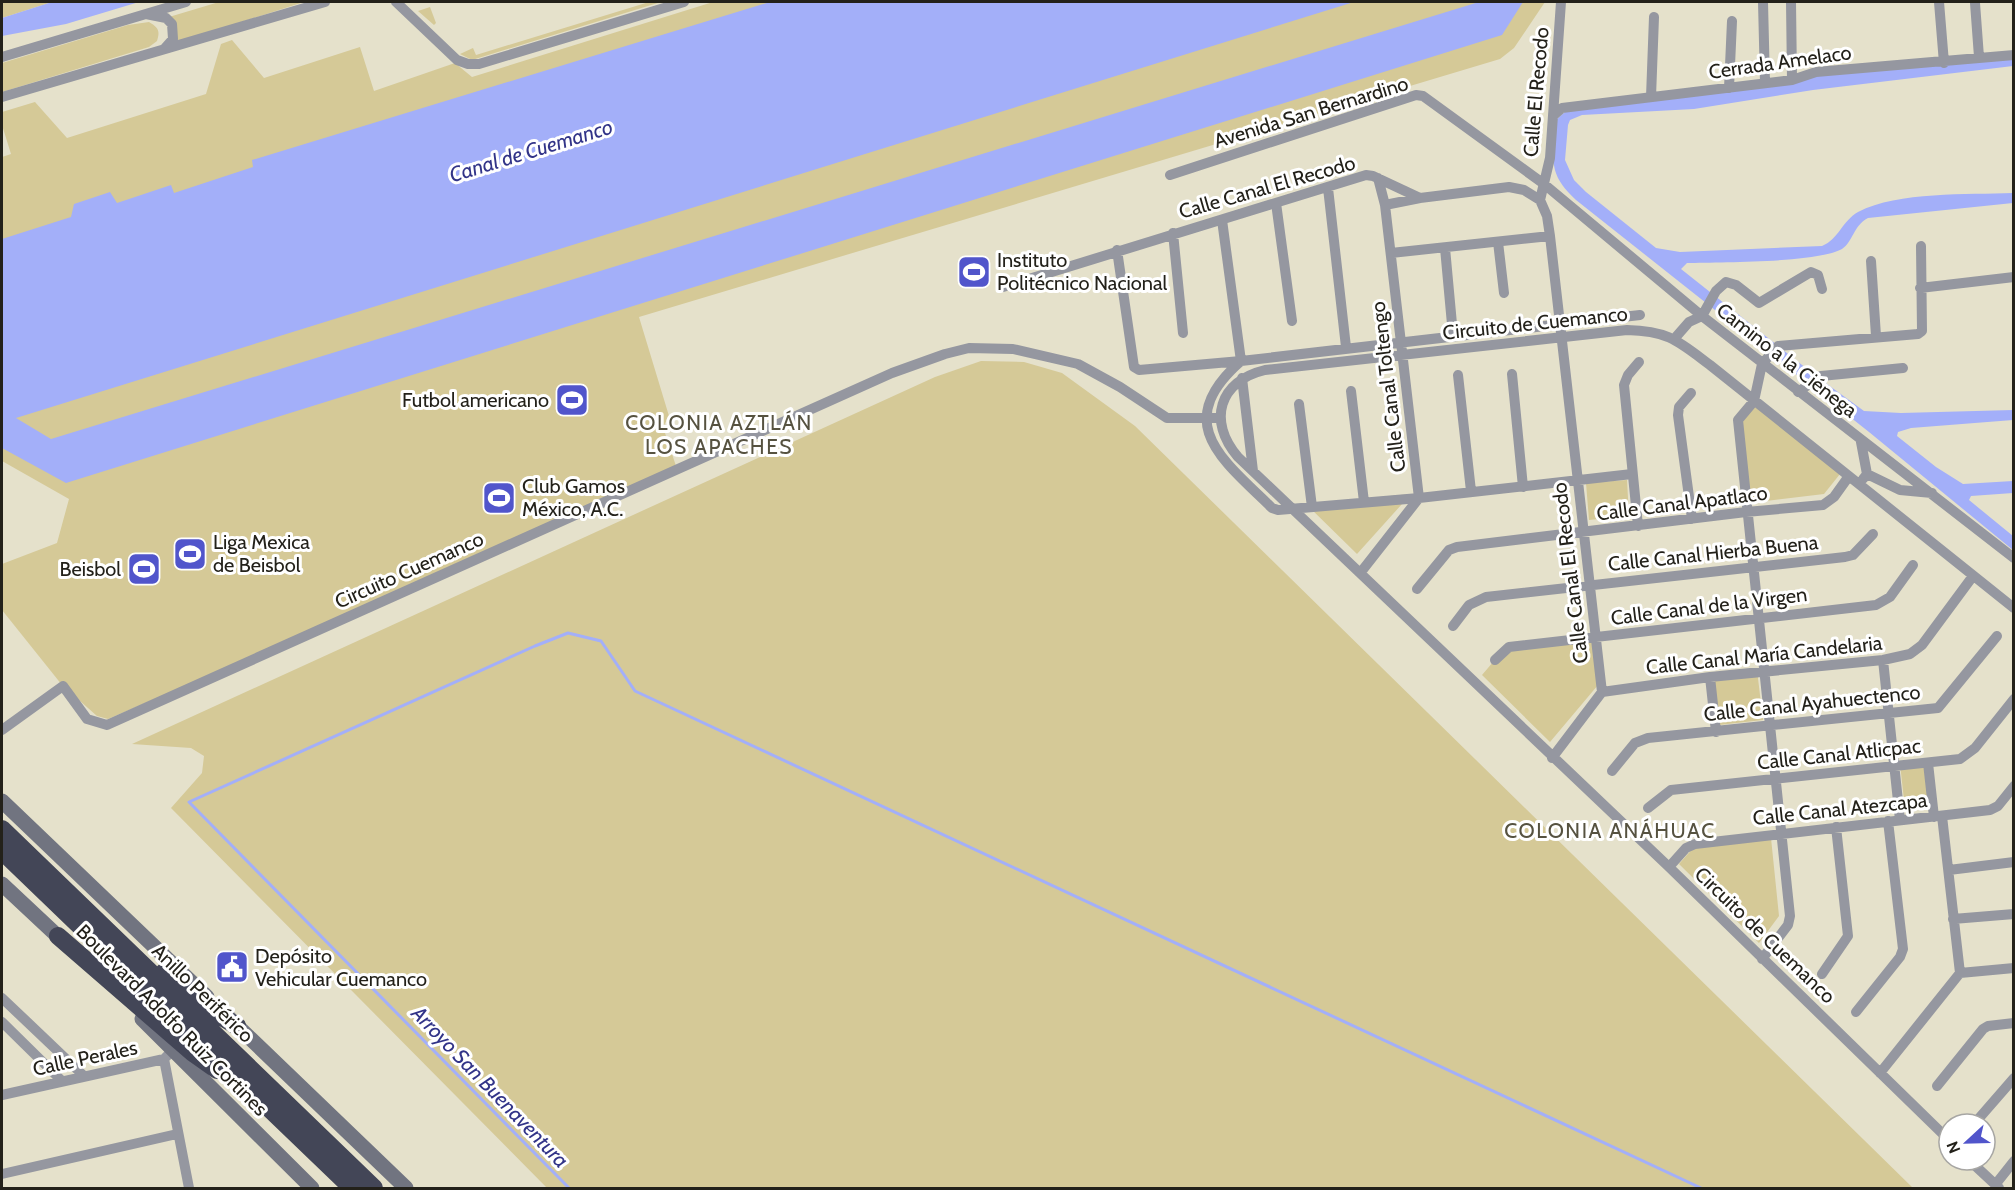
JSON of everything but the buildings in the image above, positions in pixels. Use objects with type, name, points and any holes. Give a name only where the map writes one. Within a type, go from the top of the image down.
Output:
[{"type":"highway","name":"Anillo Periférico","points":[[2,829],[374,1188]]},
{"type":"highway","name":"Anillo Periférico","points":[[2,851],[352,1188]]},
{"type":"highway","points":[[58,936],[193,1053],[267,1106]]},
{"type":"highway","points":[[133,956],[152,962],[206,1005],[237,1026]]},
{"type":"main road","name":"Boulevard Adolfo Ruiz Cortines","points":[[2,801],[406,1188]]},
{"type":"main road","name":"Boulevard Adolfo Ruiz Cortines","points":[[2,884],[58,936],[169,1055],[312,1188]]},
{"type":"street","points":[[2,57],[186,2]]},
{"type":"street","points":[[2,97],[325,2]]},
{"type":"street","points":[[396,2],[406,7],[457,60],[468,64],[479,64],[684,2]]},
{"type":"street","name":"Calle El Recodo","points":[[1544,184],[1561,110],[1561,2]]},
{"type":"street","points":[[1763,2],[1765,83]]},
{"type":"street","points":[[1791,2],[1792,80]]},
{"type":"street","points":[[1939,2],[1944,63]]},
{"type":"street","points":[[1975,3],[1979,57]]},
{"type":"street","points":[[144,13],[166,18],[172,24],[173,39],[165,48]]},
{"type":"street","points":[[1651,98],[1654,17]]},
{"type":"street","points":[[1728,88],[1732,21]]},
{"type":"street","name":"Cerrada Amelaco","points":[[1561,110],[1792,80],[1816,72],[1944,63],[1979,57],[2013,55]]},
{"type":"street","name":"Avenida San Bernardino","points":[[1170,175],[1416,95],[1431,100],[1544,184]]},
{"type":"street","name":"Calle Canal El Recodo","points":[[1003,287],[1366,175],[1378,178],[1420,198]]},
{"type":"street","name":"Calle Canal Toltengo","points":[[1361,572],[1419,498],[1385,205],[1378,178]]},
{"type":"street","points":[[1385,205],[1420,198],[1509,187],[1524,190],[1540,200],[1544,184]]},
{"type":"street","name":"Camino a la Ciénega","points":[[1544,184],[1862,442],[2013,558]]},
{"type":"street","points":[[1328,188],[1346,347]]},
{"type":"street","name":"Calle Canal El Recodo","points":[[1540,200],[1547,216],[1550,236],[1602,692]]},
{"type":"street","points":[[1276,203],[1292,321]]},
{"type":"street","points":[[1205,418],[1218,384],[1241,361],[1222,220]]},
{"type":"street","points":[[1173,233],[1183,333]]},
{"type":"street","points":[[1391,253],[1550,236]]},
{"type":"street","points":[[1498,242],[1504,293]]},
{"type":"street","points":[[1762,959],[1788,925],[1783,833],[1736,427],[1738,420],[1754,400],[1763,362],[1778,346],[1918,334],[1922,331],[1921,246]]},
{"type":"street","points":[[1444,248],[1453,335]]},
{"type":"street","name":"Circuito de Cuemanco","points":[[1117,250],[1134,367],[1139,370],[1241,361],[1346,347],[1640,315]]},
{"type":"street","points":[[1870,261],[1876,336]]},
{"type":"street","points":[[1675,339],[1689,322],[1702,314],[1722,283],[1729,282],[1760,303],[1794,281],[1815,272],[1822,289]]},
{"type":"street","points":[[1920,288],[2013,277]]},
{"type":"street","name":"Circuito de Cuemanco","points":[[1242,378],[1265,370],[1627,330],[1662,333],[1675,339],[1754,400],[2013,608]]},
{"type":"street","name":"Circuito Cuemanco","points":[[2,730],[63,686],[87,718],[107,724],[882,378],[945,354],[989,347],[1037,352],[1095,372],[1159,416],[1175,419],[1220,418]]},
{"type":"street","points":[[1638,525],[1624,385],[1628,375],[1639,362]]},
{"type":"street","points":[[1800,390],[1821,376],[1903,368]]},
{"type":"street","points":[[1512,374],[1523,486]]},
{"type":"street","points":[[1458,375],[1471,491]]},
{"type":"street","points":[[1220,418],[1230,390],[1242,378]]},
{"type":"street","points":[[1242,378],[1253,471]]},
{"type":"street","points":[[1352,392],[1364,502]]},
{"type":"street","points":[[1691,393],[1679,407],[1678,415],[1692,519]]},
{"type":"street","points":[[1299,404],[1312,507]]},
{"type":"street","name":"Circuito de Cuemanco","points":[[1205,418],[1210,438],[1224,462],[1272,508],[1293,510]]},
{"type":"street","name":"Circuito de Cuemanco","points":[[1220,418],[1227,442],[1253,471],[1669,867],[1937,1128]]},
{"type":"street","points":[[1859,484],[1867,474],[1862,442]]},
{"type":"street","points":[[1293,510],[1632,474]]},
{"type":"street","points":[[1867,474],[1900,490],[1932,494]]},
{"type":"street","name":"Calle Canal Apatlaco","points":[[1417,589],[1449,550],[1457,547],[1746,512],[1823,505],[1834,497],[1849,476]]},
{"type":"street","name":"Calle Canal Hierba Buena","points":[[1453,626],[1476,600],[1752,566],[1845,557],[1853,555],[1873,534]]},
{"type":"street","name":"Calle Canal de la Virgen","points":[[1495,660],[1509,647],[1884,602],[1913,565]]},
{"type":"street","name":"Calle Canal María Candelaria","points":[[1602,692],[1710,677],[1883,660],[1917,651],[1973,576]]},
{"type":"street","name":"Calle Canal Ayahuectenco","points":[[1612,771],[1635,743],[1641,740],[1938,708],[1996,636]]},
{"type":"street","points":[[1883,660],[1900,820]]},
{"type":"street","points":[[1710,677],[1716,732]]},
{"type":"street","points":[[1552,758],[1602,692]]},
{"type":"street","name":"Calle Canal Atlicpac","points":[[1648,808],[1671,790],[1966,757],[2013,699]]},
{"type":"street","points":[[1928,762],[1948,870],[1960,974]]},
{"type":"street","name":"Calle Canal Atezcapa","points":[[1669,867],[1686,848],[1695,844],[1990,810],[1998,806],[2013,786]]},
{"type":"street","points":[[1857,1011],[1900,957],[1903,949],[1888,821]]},
{"type":"street","points":[[1822,974],[1848,936],[1836,827]]},
{"type":"street","points":[[1948,870],[2013,862]]},
{"type":"street","points":[[1953,919],[2013,914]]},
{"type":"street","points":[[1880,1073],[1960,974],[2013,968]]},
{"type":"street","points":[[2,998],[84,1076]]},
{"type":"street","points":[[2,1022],[62,1081]]},
{"type":"street","points":[[1937,1086],[1983,1029],[1988,1026],[2013,1023]]},
{"type":"street","points":[[169,1055],[177,1134],[188,1184],[196,1188]]},
{"type":"street","name":"Calle Perales","points":[[2,1095],[169,1055]]},
{"type":"street","points":[[1984,1112],[2013,1078]]},
{"type":"street","points":[[2,1174],[177,1134]]},
{"type":"street","points":[[1982,1172],[1997,1187],[2013,1161]]},
{"type":"shaded area","points":[[2,2],[52,2],[2,18]]},
{"type":"shaded area","points":[[219,2],[304,2],[175,43],[169,17]]},
{"type":"shaded area","points":[[649,2],[661,2],[472,60],[460,54],[473,48],[476,55]]},
{"type":"shaded area","points":[[713,2],[1545,2],[1514,48],[1500,59],[639,317],[669,416],[663,427],[676,466],[328,625],[108,719],[97,716],[62,685],[2,610],[2,564],[57,543],[69,499],[2,461],[2,157],[11,154],[2,125],[2,112],[35,102],[67,138],[206,94],[221,44],[232,40],[264,78],[360,47],[374,91],[455,63],[472,77]]},
{"type":"shaded area","points":[[430,7],[436,23],[434,25],[418,11]]},
{"type":"shaded area","points":[[149,22],[157,28],[158,32],[157,41],[149,47],[2,92],[2,63],[128,25]]},
{"type":"shaded area","points":[[981,361],[1024,362],[1062,373],[1135,426],[1913,1188],[547,1188],[171,808],[202,773],[204,756],[191,748],[132,744],[935,377]]},
{"type":"shaded area","points":[[1751,402],[1840,474],[1824,494],[1750,503],[1741,418]]},
{"type":"shaded area","points":[[1627,480],[1629,516],[1589,520],[1586,483]]},
{"type":"shaded area","points":[[1411,494],[1357,554],[1306,504]]},
{"type":"shaded area","points":[[1593,640],[1598,685],[1550,742],[1482,675],[1505,648]]},
{"type":"shaded area","points":[[1757,670],[1763,720],[1719,725],[1714,675]]},
{"type":"shaded area","points":[[1924,761],[1929,806],[1905,809],[1900,764]]},
{"type":"shaded area","points":[[1771,838],[1779,916],[1759,943],[1679,864],[1694,847]]},
{"type":"water","points":[[52,2],[139,2],[66,24],[2,36],[2,18]]},
{"type":"water","name":"Canal de Cuemanco","points":[[770,2],[1354,2],[16,418],[51,439],[1479,2],[1523,2],[1502,35],[66,483],[2,448],[2,239],[71,217],[74,204],[110,192],[117,203],[171,185],[174,193],[253,167],[252,160]]},
{"type":"water","points":[[2013,58],[2013,66],[1813,90],[1694,109],[1582,115],[1570,120],[1568,125],[1565,160],[1574,180],[1586,192],[1656,248],[1680,252],[1822,246],[1833,239],[1848,220],[1858,212],[1893,200],[1934,195],[2013,193],[2013,203],[1868,218],[1859,225],[1846,246],[1830,254],[1768,261],[1687,263],[1681,269],[1864,411],[1901,413],[2013,410],[2013,420],[1911,428],[1898,432],[1897,436],[1936,467],[1963,484],[2013,481],[2013,493],[1971,496],[1969,500],[2013,536],[2013,550],[1869,432],[1576,200],[1560,181],[1554,163],[1554,154],[1557,119],[1565,112],[1812,76]]},
{"type":"waterway","name":"Arroyo San Buenaventura","points":[[569,1188],[189,802],[568,633],[601,641],[635,691],[1701,1188]]},
{"type":"place","name":"Instituto Politécnico Nacional","points":[[974,272]]},
{"type":"place","name":"Futbol americano","points":[[572,400]]},
{"type":"place","name":"Club Gamos México, A.C.","points":[[499,498]]},
{"type":"place","name":"Liga Mexica de Beisbol","points":[[190,554]]},
{"type":"place","name":"Beisbol","points":[[144,569]]},
{"type":"place","name":"Depósito Vehicular Cuemanco","points":[[232,967]]},
{"type":"district","name":"COLONIA AZTLÁN LOS APACHES","points":[[719,435]]},
{"type":"district","name":"COLONIA ANÁHUAC","points":[[1610,831]]}]
